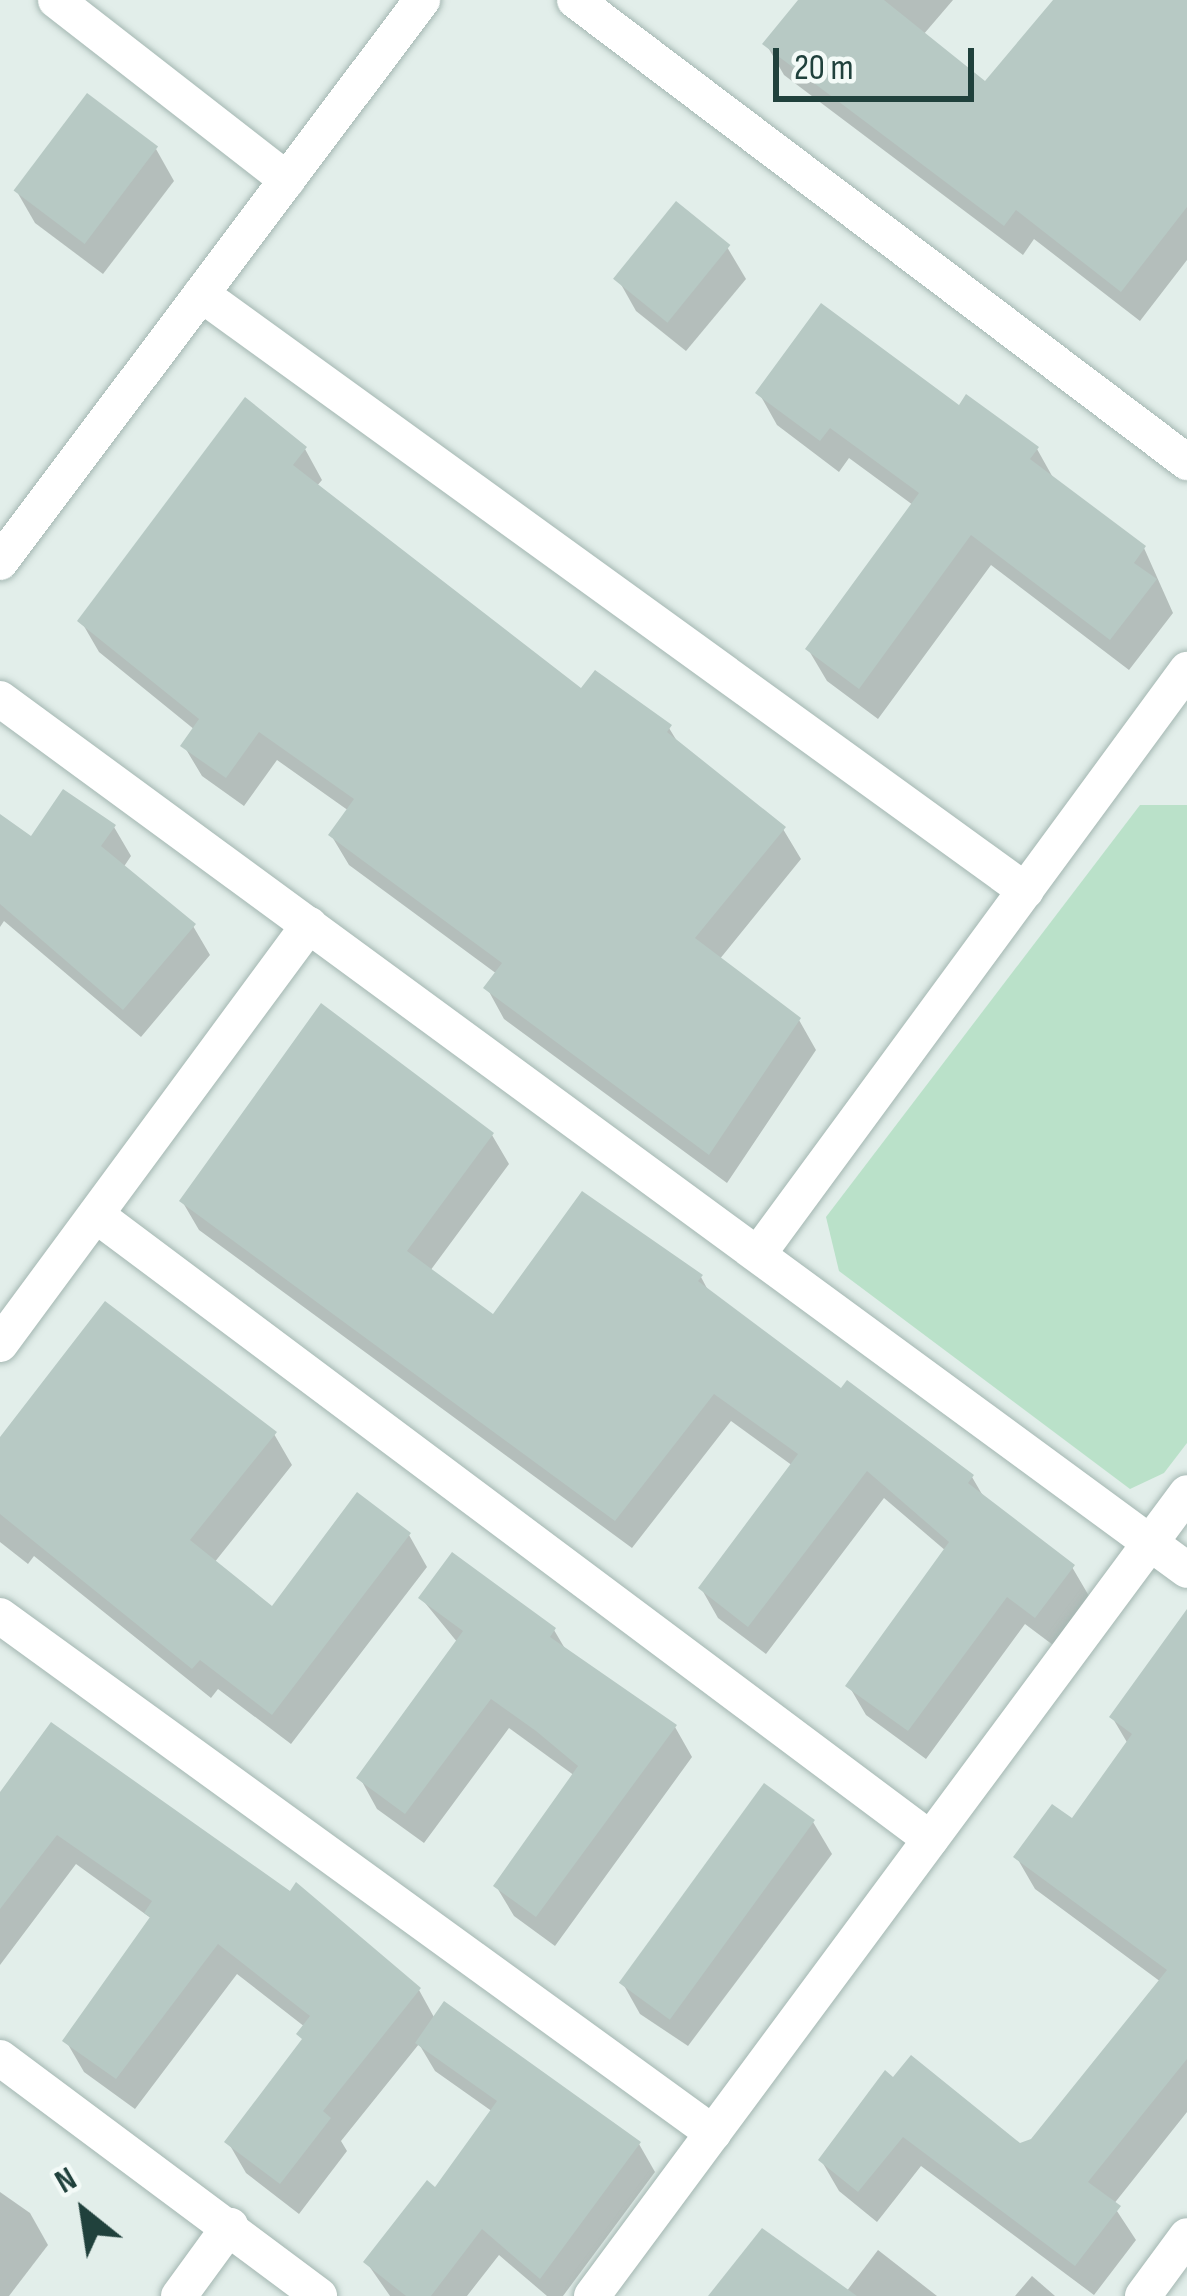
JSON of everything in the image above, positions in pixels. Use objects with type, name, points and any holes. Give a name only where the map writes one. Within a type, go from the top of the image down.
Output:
[{"type":"street","points":[[56,0],[287,180]]},
{"type":"street","points":[[0,562],[422,0]]},
{"type":"street","points":[[575,0],[1187,462]]},
{"type":"street","points":[[201,294],[1025,891]]},
{"type":"street","points":[[758,1254],[1025,891],[1175,712],[1187,670]]},
{"type":"street","points":[[0,699],[1187,1570]]},
{"type":"street","points":[[0,1344],[310,926]]},
{"type":"street","points":[[96,1215],[930,1839]]},
{"type":"street","points":[[592,2296],[1187,1492]]},
{"type":"street","points":[[0,1616],[713,2133]]},
{"type":"street","points":[[0,2058],[319,2296]]},
{"type":"street","points":[[179,2296],[230,2226]]},
{"type":"street","points":[[1143,2296],[1187,2236]]},
{"type":"green space","points":[[1140,805],[1187,805],[1187,1443],[1164,1473],[1130,1489],[839,1271],[826,1217]]},
{"type":"building","points":[[798,0],[884,0],[985,81],[1053,0],[1187,0],[1187,207],[1121,292],[1016,210],[1004,226],[762,44]]},
{"type":"building","points":[[87,93],[158,147],[85,244],[14,190]]},
{"type":"building","points":[[676,201],[730,245],[667,323],[613,279]]},
{"type":"building","points":[[821,303],[959,405],[966,394],[1039,447],[1030,459],[1146,546],[1134,563],[1157,579],[1110,640],[971,535],[859,689],[805,649],[919,493],[830,428],[820,441],[755,393]]},
{"type":"building","points":[[245,397],[307,447],[293,465],[581,688],[595,670],[672,725],[667,732],[786,827],[695,938],[801,1018],[709,1155],[483,988],[502,963],[328,835],[354,799],[259,732],[226,778],[180,746],[199,719],[77,621]]},
{"type":"building","points":[[63,789],[116,825],[101,846],[196,924],[123,1010],[0,904],[0,814],[31,836]]},
{"type":"building","points":[[321,1003],[494,1133],[407,1251],[493,1314],[582,1191],[703,1275],[698,1281],[841,1388],[847,1380],[974,1475],[968,1483],[1075,1565],[1035,1618],[1007,1597],[908,1731],[845,1686],[949,1542],[867,1471],[748,1627],[698,1588],[798,1454],[714,1394],[615,1521],[179,1201]]},
{"type":"building","points":[[105,1301],[277,1432],[190,1540],[272,1606],[357,1492],[411,1533],[272,1715],[200,1660],[192,1669],[0,1514],[0,1437]]},
{"type":"building","points":[[452,1552],[556,1628],[550,1637],[677,1725],[536,1917],[493,1886],[578,1766],[536,1731],[491,1699],[405,1814],[356,1778],[463,1631],[418,1598]]},
{"type":"building","points":[[1187,1609],[1187,2059],[1088,2182],[1121,2206],[1075,2266],[903,2137],[858,2192],[818,2160],[885,2070],[893,2077],[911,2055],[1020,2143],[1031,2139],[1167,1970],[1013,1857],[1052,1804],[1072,1818],[1132,1734],[1109,1717]]},
{"type":"building","points":[[51,1722],[290,1891],[296,1882],[421,1988],[323,2111],[331,2118],[280,2184],[224,2142],[302,2039],[296,2034],[310,2016],[218,1944],[116,2079],[62,2041],[150,1917],[144,1913],[152,1901],[57,1835],[0,1909],[0,1792]]},
{"type":"building","points":[[764,1783],[815,1820],[670,2020],[619,1983]]},
{"type":"building","points":[[444,2001],[641,2142],[540,2279],[482,2229],[431,2296],[406,2296],[363,2262],[427,2180],[435,2187],[497,2101],[415,2043]]},
{"type":"building","points":[[762,2228],[857,2296],[708,2296]]}]
